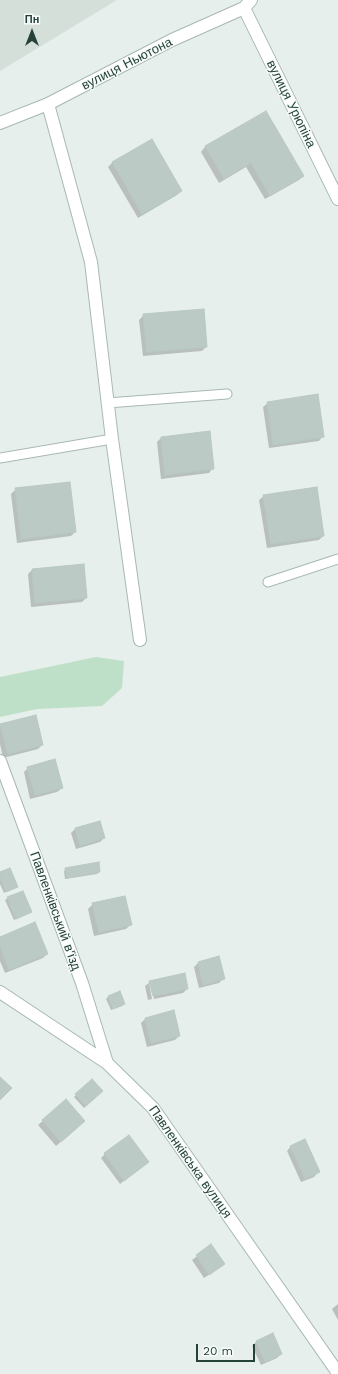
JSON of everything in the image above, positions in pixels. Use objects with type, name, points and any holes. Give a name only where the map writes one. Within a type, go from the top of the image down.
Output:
[{"type":"street","name":"вулиця Ньютона","points":[[0,123],[48,104],[172,40],[247,4]]},
{"type":"street","name":"вулиця Урюпіна","points":[[247,4],[338,199]]},
{"type":"street","points":[[48,104],[91,262],[107,403],[140,640]]},
{"type":"street","name":"Павленківський в'їзд","points":[[0,761],[82,983],[107,1063]]},
{"type":"street","name":"Павленківська вулиця","points":[[0,992],[107,1063],[153,1108],[338,1373]]},
{"type":"lane","points":[[107,403],[227,394]]},
{"type":"lane","points":[[0,458],[112,439]]},
{"type":"lane","points":[[268,582],[338,559]]},
{"type":"shaded area","points":[[0,0],[117,0],[0,71]]},
{"type":"green space","points":[[96,657],[124,661],[122,688],[102,706],[37,709],[0,717],[0,677]]},
{"type":"building","points":[[266,111],[304,176],[270,196],[251,163],[224,179],[205,146]]},
{"type":"building","points":[[152,139],[182,191],[142,214],[112,162]]},
{"type":"building","points":[[204,309],[207,347],[147,352],[143,314]]},
{"type":"building","points":[[318,394],[324,437],[273,445],[267,402]]},
{"type":"building","points":[[210,431],[214,469],[165,475],[161,437]]},
{"type":"building","points":[[70,482],[76,532],[21,539],[15,488]]},
{"type":"building","points":[[317,487],[324,536],[271,544],[263,495]]},
{"type":"building","points":[[84,564],[87,598],[35,603],[32,569]]},
{"type":"building","points":[[36,715],[43,745],[8,754],[0,724]]},
{"type":"building","points":[[55,759],[63,788],[35,795],[27,767]]},
{"type":"building","points":[[100,821],[105,838],[80,846],[75,828]]},
{"type":"building","points":[[99,862],[100,872],[67,878],[65,868]]},
{"type":"building","points":[[10,868],[18,887],[6,892],[0,877],[0,872]]},
{"type":"building","points":[[23,891],[32,912],[16,919],[7,897]]},
{"type":"building","points":[[125,896],[132,925],[99,932],[92,903]]},
{"type":"building","points":[[35,922],[48,954],[9,970],[0,946],[0,937]]},
{"type":"building","points":[[219,956],[225,979],[203,985],[198,962]]},
{"type":"building","points":[[185,973],[188,989],[153,996],[149,981]]},
{"type":"building","points":[[120,991],[125,1004],[113,1009],[108,996]]},
{"type":"building","points":[[174,1010],[180,1036],[151,1043],[145,1018]]},
{"type":"building","points":[[0,1077],[12,1088],[0,1100]]},
{"type":"building","points":[[92,1079],[103,1091],[86,1106],[75,1094]]},
{"type":"building","points":[[66,1099],[85,1121],[61,1142],[42,1120]]},
{"type":"building","points":[[129,1135],[149,1162],[124,1181],[104,1153]]},
{"type":"building","points":[[305,1139],[320,1172],[305,1179],[290,1146]]},
{"type":"building","points":[[211,1244],[225,1264],[209,1275],[196,1255]]},
{"type":"building","points":[[273,1333],[282,1354],[265,1362],[256,1341]]}]
